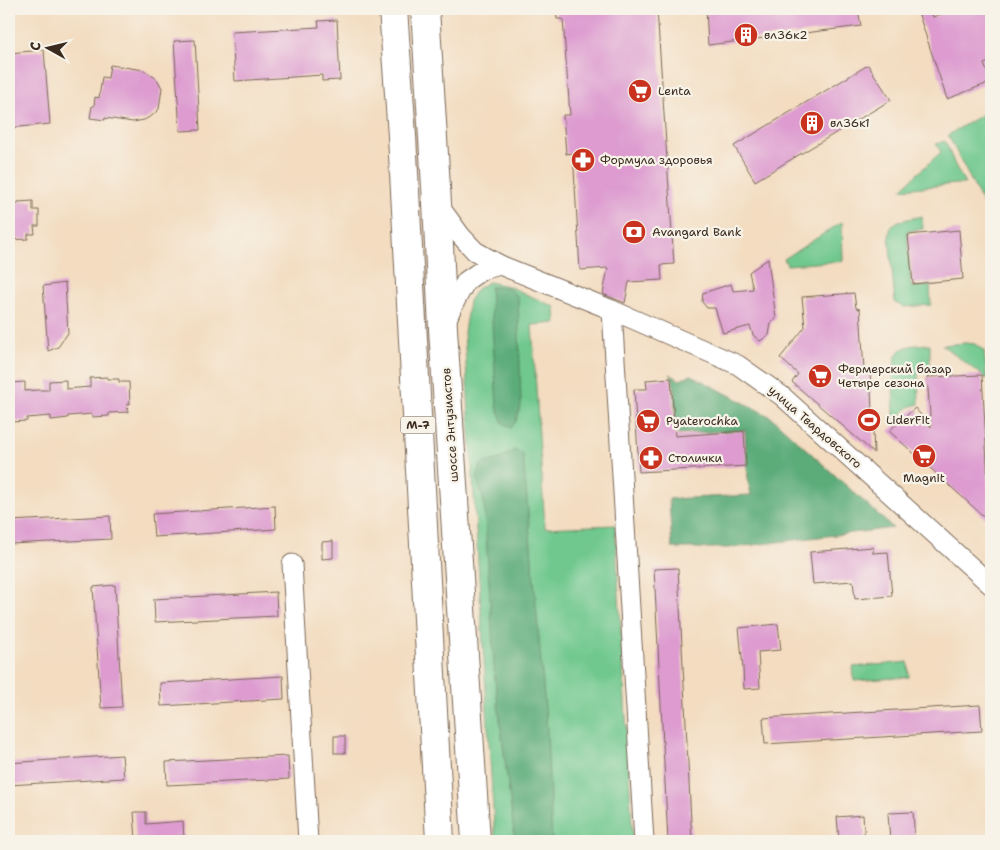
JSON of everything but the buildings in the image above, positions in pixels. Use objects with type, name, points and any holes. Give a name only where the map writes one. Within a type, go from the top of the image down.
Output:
[{"type":"highway","name":"М-7","points":[[393,9],[440,841]]},
{"type":"highway","name":"шоссе Энтузиастов","points":[[425,9],[443,329],[476,841]]},
{"type":"street","name":"улица Твардовского","points":[[437,203],[461,236],[475,251],[500,265],[612,310],[738,365],[782,396],[991,586]]},
{"type":"street","points":[[443,329],[466,281],[482,270],[500,265]]},
{"type":"street","points":[[612,310],[644,841]]},
{"type":"street","points":[[292,564],[308,841]]},
{"type":"green space","points":[[991,109],[991,220],[948,135]]},
{"type":"green space","points":[[945,141],[965,184],[901,189],[941,152],[936,144]]},
{"type":"green space","points":[[922,216],[923,229],[907,231],[911,287],[930,286],[931,305],[904,307],[895,303],[889,235],[891,226],[899,221]]},
{"type":"green space","points":[[842,222],[843,261],[787,265],[784,259]]},
{"type":"green space","points":[[488,282],[508,286],[555,307],[556,323],[532,325],[545,528],[615,525],[633,841],[495,841],[464,332],[469,301],[477,289]]},
{"type":"green space","points":[[490,287],[507,287],[518,297],[521,404],[516,421],[511,428],[503,423],[497,407]]},
{"type":"green space","points":[[930,344],[930,366],[918,371],[919,404],[909,407],[900,416],[894,418],[893,375],[897,354],[903,348]]},
{"type":"green space","points":[[975,344],[984,351],[987,379],[942,345]]},
{"type":"green space","points":[[670,374],[680,380],[691,375],[771,417],[893,528],[728,548],[672,548],[669,499],[751,495],[748,479],[745,430],[677,434],[673,379]]},
{"type":"green space","points":[[514,450],[523,454],[547,731],[552,841],[515,841],[495,680],[484,502],[477,478],[481,464],[500,459]]},
{"type":"green space","points":[[908,662],[909,677],[854,681],[853,667]]},
{"type":"place","name":"вл36к2","points":[[746,35]]},
{"type":"place","name":"Lenta","points":[[640,91]]},
{"type":"place","name":"вл36к1","points":[[812,123]]},
{"type":"place","name":"Формула здоровья","points":[[583,160]]},
{"type":"place","name":"Avangard Bank","points":[[634,232]]},
{"type":"place","name":"Фермерский базар Четыре сезона","points":[[820,376]]},
{"type":"place","name":"LiderFit","points":[[869,420]]},
{"type":"place","name":"Pyaterochka","points":[[648,421]]},
{"type":"place","name":"Magnit","points":[[924,456]]},
{"type":"place","name":"Столички","points":[[651,458]]}]
